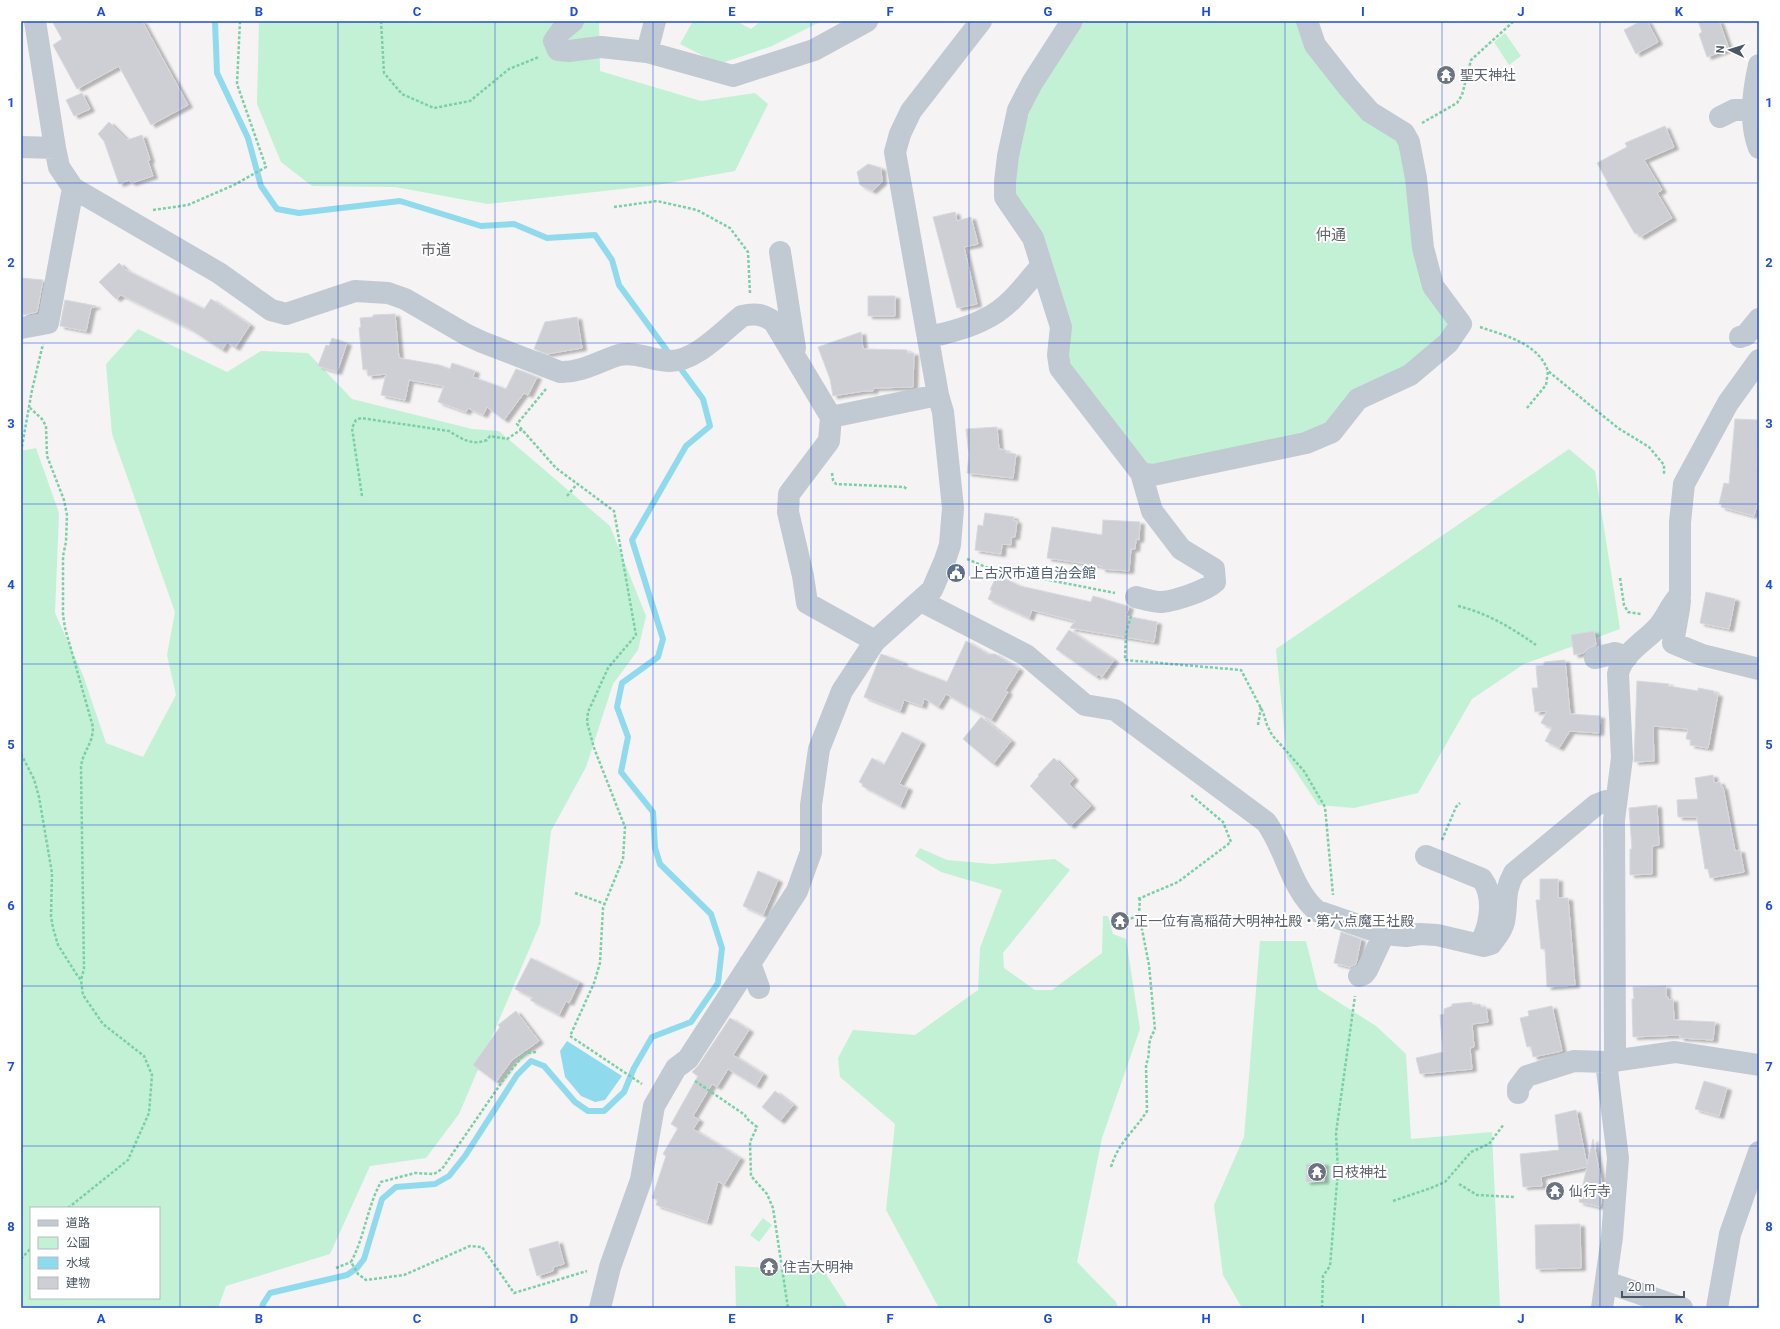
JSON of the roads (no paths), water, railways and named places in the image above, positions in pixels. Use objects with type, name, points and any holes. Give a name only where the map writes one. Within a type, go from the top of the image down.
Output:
[{"type":"street","points":[[35,21],[59,167],[73,188],[127,221],[219,273],[271,310],[286,314],[355,291],[388,293],[405,298],[482,342],[560,372],[580,370],[619,355],[629,354],[678,360],[697,352],[742,316],[751,314],[766,316],[774,322],[831,417],[829,441],[789,494],[788,512],[803,576],[807,603],[875,641]]},
{"type":"street","points":[[573,21],[561,31],[554,41],[558,50],[569,51],[601,46],[646,52],[733,76],[814,50],[867,21]]},
{"type":"street","points":[[646,52],[654,21]]},
{"type":"street","points":[[600,1308],[610,1267],[641,1180],[654,1106],[676,1068],[688,1059],[797,891],[811,852],[811,806],[819,749],[842,691],[875,641],[921,602],[932,590],[950,545],[954,508],[944,412],[938,395],[896,152],[900,134],[911,111],[981,21]]},
{"type":"street","points":[[1072,21],[1032,83],[1018,110],[1008,156],[1005,197],[1033,238],[1061,327],[1058,355],[1060,368],[1141,473],[1152,511],[1181,549],[1214,569],[1215,582],[1211,586],[1196,593],[1162,602],[1136,598]]},
{"type":"street","points":[[1141,473],[1153,475],[1306,443],[1332,432],[1358,399],[1410,375],[1469,325],[1433,286],[1423,248],[1416,178],[1409,142],[1404,133],[1370,112],[1348,87],[1315,45],[1307,21]]},
{"type":"street","points":[[1759,65],[1756,77],[1753,110],[1755,140],[1759,148]]},
{"type":"street","points":[[1720,118],[1734,110],[1753,110]]},
{"type":"street","points":[[21,147],[55,148]]},
{"type":"street","points":[[21,328],[48,323],[73,188]]},
{"type":"street","points":[[780,252],[797,360]]},
{"type":"street","points":[[929,337],[947,333],[986,319],[1012,300],[1041,266]]},
{"type":"street","points":[[1740,337],[1746,334],[1759,318]]},
{"type":"street","points":[[1759,360],[1728,403],[1684,484],[1680,522],[1679,609],[1672,643],[1702,655],[1759,669]]},
{"type":"street","points":[[831,417],[938,395]]},
{"type":"street","points":[[1602,1308],[1612,1237],[1618,1158],[1611,1061],[1615,1049],[1614,820],[1622,758],[1618,674],[1619,667],[1638,644],[1660,625],[1674,600],[1680,595]]},
{"type":"street","points":[[921,602],[1026,655],[1085,706],[1115,710],[1266,822],[1274,832],[1299,887],[1310,905],[1317,911],[1384,934],[1406,936],[1420,934],[1437,935],[1482,948],[1491,944],[1501,930],[1504,922],[1508,884],[1514,872],[1596,805],[1606,801],[1616,801]]},
{"type":"street","points":[[1595,658],[1615,653],[1627,657]]},
{"type":"street","points":[[1430,857],[1482,879],[1488,887],[1490,918],[1482,948]]},
{"type":"street","points":[[1359,976],[1364,974],[1367,970],[1384,934]]},
{"type":"street","points":[[750,963],[759,988]]},
{"type":"street","points":[[1518,1094],[1518,1088],[1527,1076],[1574,1061],[1611,1061],[1676,1052],[1759,1066]]},
{"type":"street","points":[[1717,1308],[1730,1234],[1759,1152]]},
{"type":"street","points":[[1606,1282],[1682,1308]]},
{"type":"water","points":[[567,1041],[622,1076],[605,1100],[595,1102],[581,1096],[565,1077],[560,1051]]},
{"type":"waterway","points":[[215,21],[217,73],[248,138],[261,186],[277,209],[299,213],[400,201],[481,226],[514,224],[547,238],[595,235],[612,260],[619,285],[671,356]]},
{"type":"waterway","points":[[262,1308],[270,1293],[347,1275],[357,1268],[364,1259],[382,1199],[396,1187],[435,1184],[449,1176],[465,1156],[517,1075],[531,1061],[544,1066],[575,1102],[588,1111],[604,1111],[624,1092],[634,1068],[652,1037],[691,1022],[718,983],[722,948],[711,914],[660,864],[655,848],[653,812],[621,772],[628,737],[617,707],[622,683],[658,657],[663,639],[632,540],[686,446],[710,426],[703,399],[678,365]]},
{"type":"place","name":"聖天神社","points":[[1446,75]]},
{"type":"place","name":"上古沢市道自治会館","points":[[956,573]]},
{"type":"place","name":"正一位有高稲荷大明神社殿・第六点魔王社殿","points":[[1120,921]]},
{"type":"place","name":"日枝神社","points":[[1317,1172]]},
{"type":"place","name":"仙行寺","points":[[1555,1191]]},
{"type":"place","name":"住吉大明神","points":[[769,1267]]},
{"type":"district","name":"仲通","points":[[1331,235]]},
{"type":"district","name":"市道","points":[[436,250]]}]
